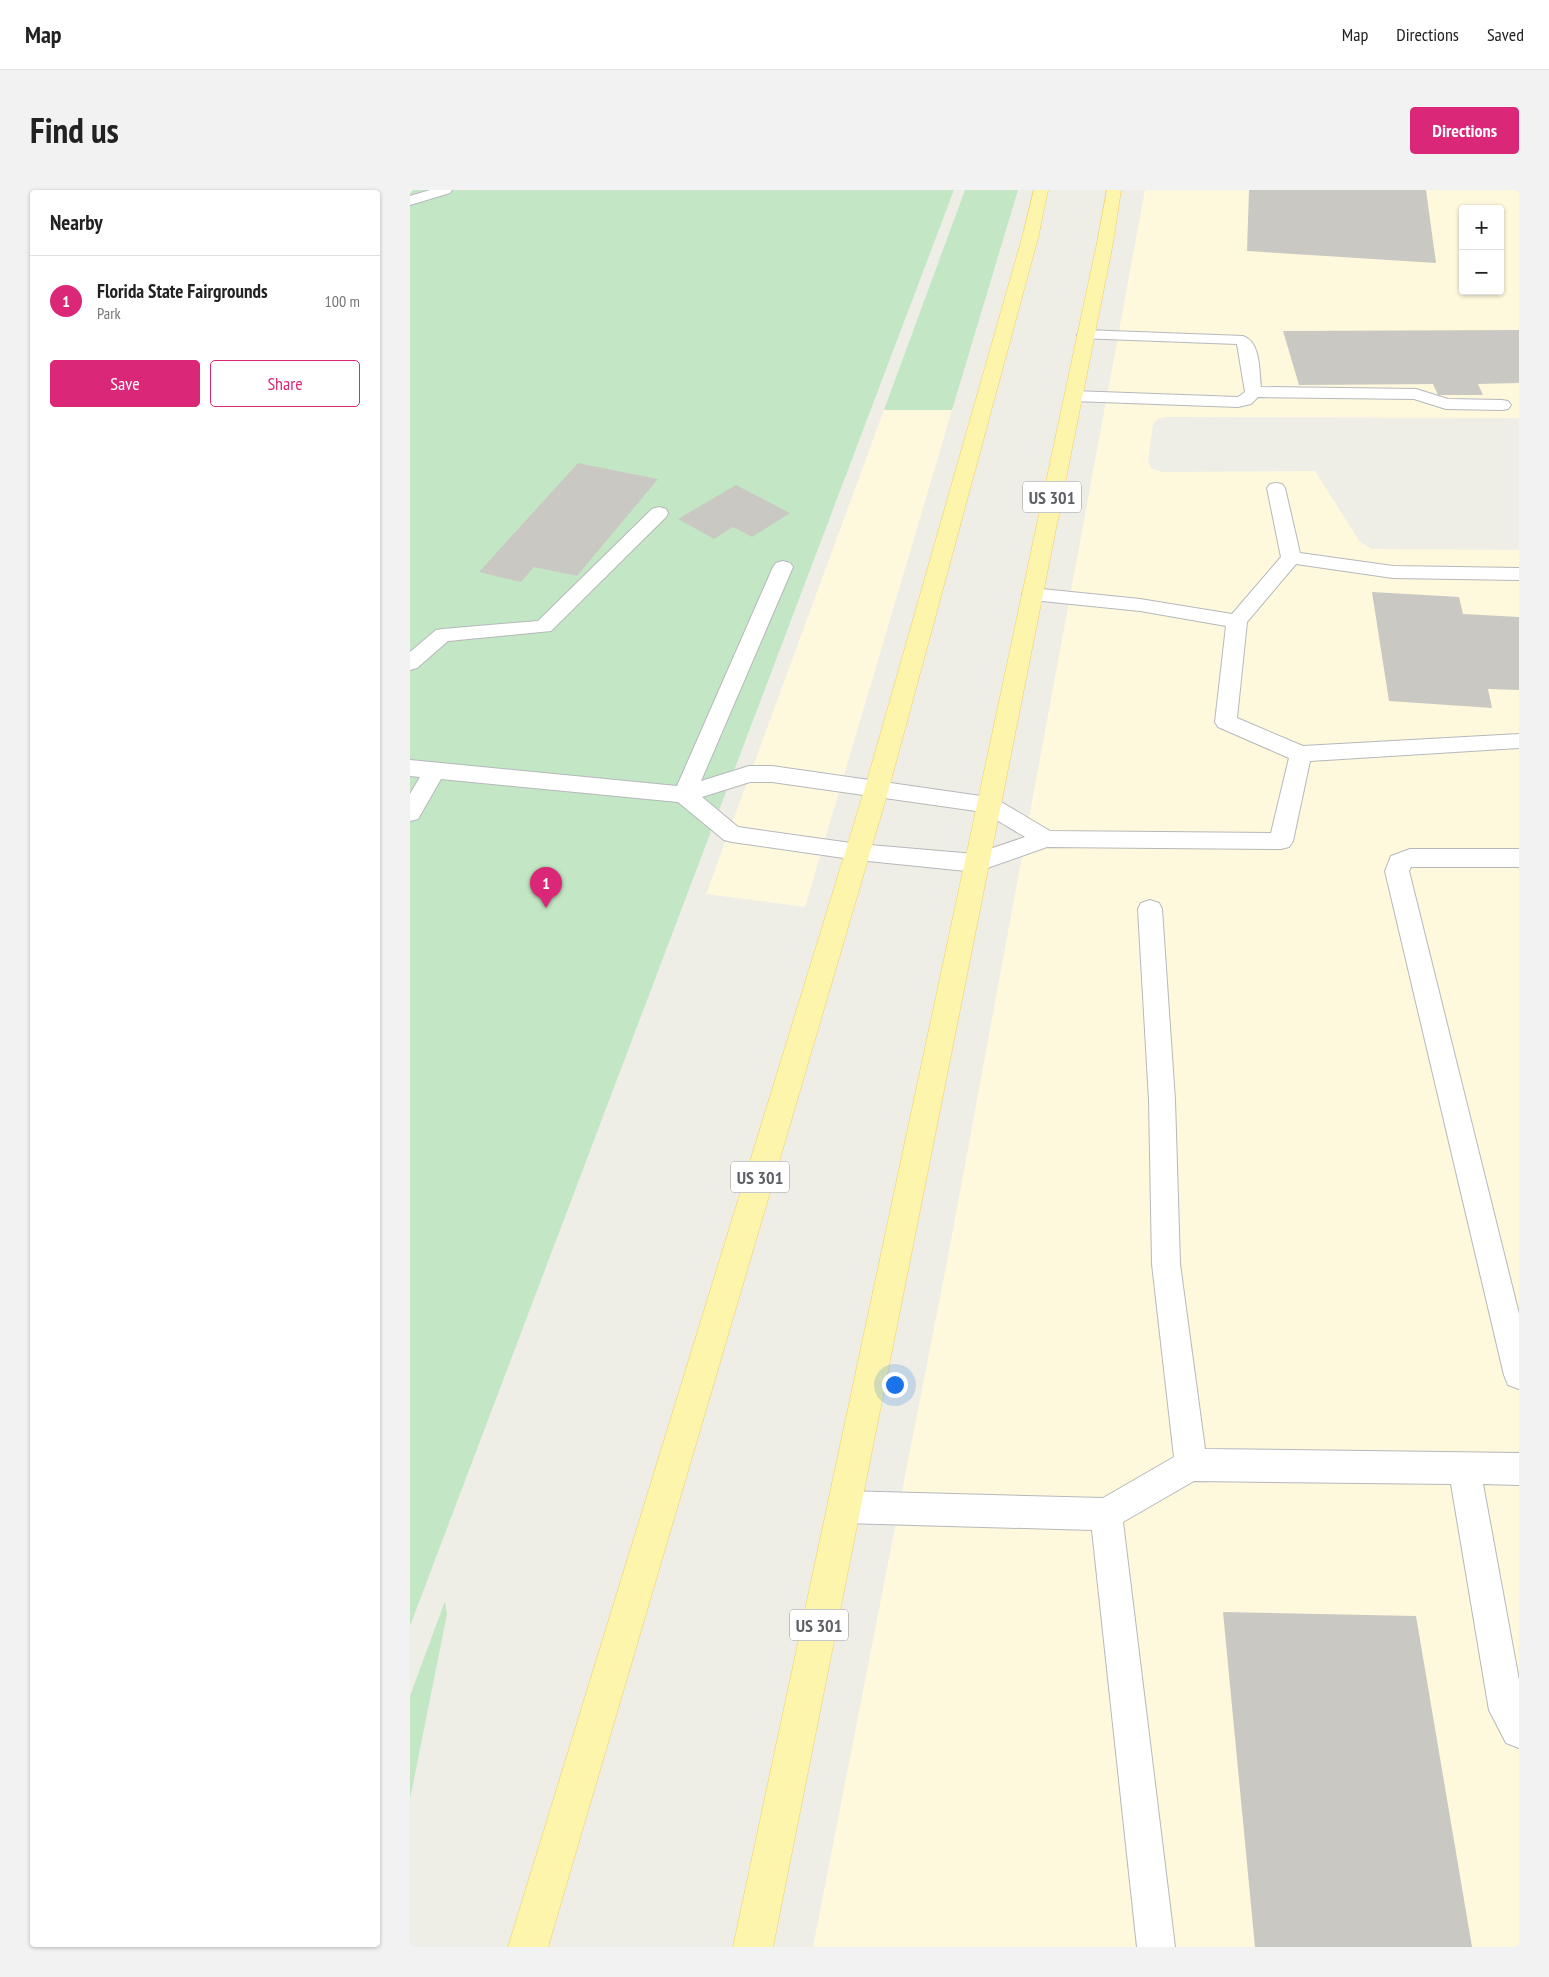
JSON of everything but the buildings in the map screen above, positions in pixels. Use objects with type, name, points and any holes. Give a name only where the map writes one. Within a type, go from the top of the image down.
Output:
[{"type":"main road","name":"US 301","points":[[528,1947],[877,788],[1030,238],[1041,190]]},
{"type":"main road","name":"US 301","points":[[753,1947],[1114,190]]},
{"type":"lane","points":[[410,201],[445,190]]},
{"type":"lane","points":[[1073,396],[1245,402],[1253,392],[1247,346],[1243,340],[1085,335]]},
{"type":"lane","points":[[1253,392],[1416,394],[1446,404],[1502,405]]},
{"type":"lane","points":[[1276,488],[1291,558]]},
{"type":"lane","points":[[410,663],[443,635],[544,627],[658,513]]},
{"type":"lane","points":[[1291,558],[1393,572],[1519,574]]},
{"type":"lane","points":[[1291,558],[1237,620],[1226,722],[1301,754],[1519,741]]},
{"type":"lane","points":[[684,795],[783,567]]},
{"type":"lane","points":[[1032,594],[1140,605],[1237,620]]},
{"type":"lane","points":[[684,795],[732,834],[858,852],[976,863],[1046,839],[1281,841],[1301,754]]},
{"type":"lane","points":[[410,768],[684,795],[749,774],[772,774],[988,805],[1046,839]]},
{"type":"lane","points":[[410,813],[435,770]]},
{"type":"lane","points":[[1519,858],[1410,858],[1399,862],[1397,871],[1519,1375]]},
{"type":"lane","points":[[1150,909],[1162,1100],[1166,1264],[1191,1465]]},
{"type":"lane","points":[[844,1507],[1106,1514],[1191,1465],[1519,1469]]},
{"type":"lane","points":[[1464,1468],[1508,1710],[1519,1730]]},
{"type":"lane","points":[[1106,1514],[1156,1947]]},
{"type":"shaded area","points":[[1145,190],[1519,190],[1519,418],[1166,417],[1158,419],[1153,424],[1148,461],[1151,468],[1162,472],[1315,471],[1360,542],[1372,549],[1519,550],[1519,1947],[813,1947],[950,1246]]},
{"type":"shaded area","points":[[884,410],[952,410],[805,907],[706,894]]},
{"type":"green space","points":[[410,190],[954,190],[410,1626]]},
{"type":"green space","points":[[965,190],[1018,190],[952,410],[884,410]]},
{"type":"green space","points":[[445,1601],[447,1614],[410,1799],[410,1696]]},
{"type":"place","name":"Florida State Fairgrounds","points":[[546,908]]}]
